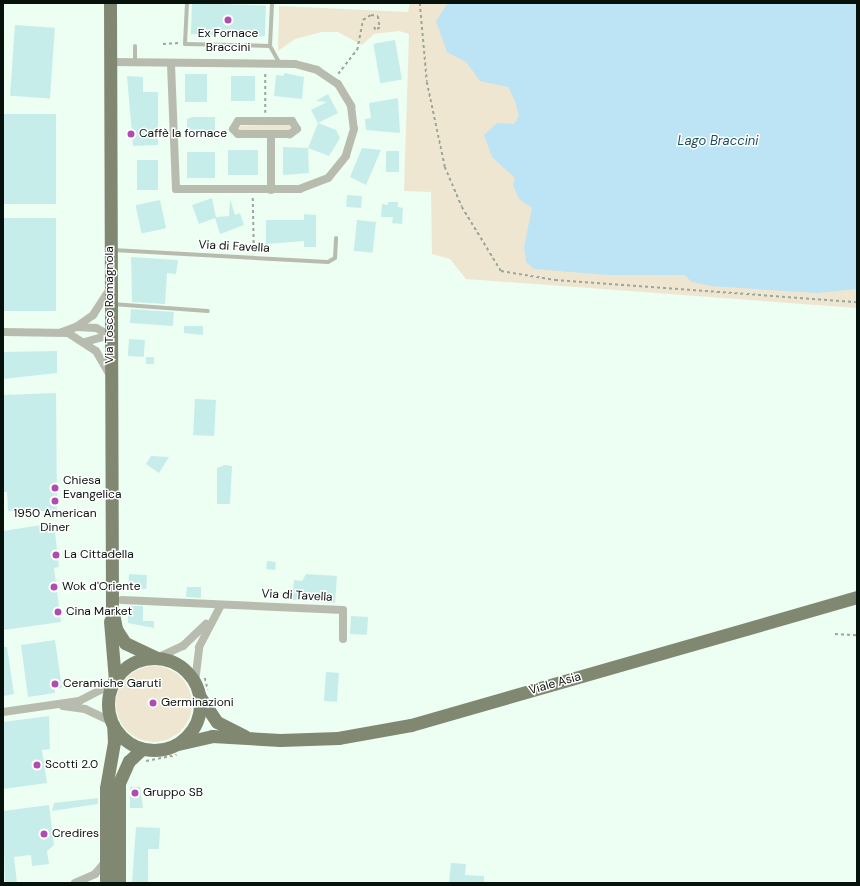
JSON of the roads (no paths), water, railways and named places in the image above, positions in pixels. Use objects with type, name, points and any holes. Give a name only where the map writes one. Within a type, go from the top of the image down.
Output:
[{"type":"main road","name":"Via Tosco Romagnola","points":[[110,3],[110,382],[117,604],[116,629],[125,643],[157,658],[179,665],[199,678]]},
{"type":"main road","name":"Viale Asia","points":[[142,749],[157,751],[180,748],[206,737],[247,737],[293,740],[338,738],[411,725],[857,597]]},
{"type":"main road","name":"Via Tosco Romagnola","points":[[106,883],[106,788],[114,742],[108,699],[114,682],[110,626],[117,604]]},
{"type":"main road","points":[[114,682],[135,662],[157,658]]},
{"type":"main road","points":[[199,678],[204,696],[217,722],[247,737]]},
{"type":"main road","points":[[180,748],[194,728],[204,696]]},
{"type":"main road","points":[[112,723],[125,740],[142,749],[129,761],[119,784],[119,883]]},
{"type":"street","points":[[110,62],[172,64],[280,64],[307,66],[334,80],[346,95],[353,117],[353,134],[346,156],[334,173],[319,183],[297,189],[253,190],[175,188],[172,64]]},
{"type":"street","points":[[238,121],[292,121],[296,125],[292,133],[271,134],[238,134],[233,129],[238,121]]},
{"type":"street","points":[[271,134],[271,190]]},
{"type":"street","points":[[3,332],[62,332],[76,327],[93,315],[110,288]]},
{"type":"street","points":[[76,327],[96,328],[110,335]]},
{"type":"street","points":[[62,332],[86,342],[102,358],[110,382]]},
{"type":"street","points":[[86,342],[110,335]]},
{"type":"street","name":"Via di Tavella","points":[[117,604],[221,604],[343,610],[343,639]]},
{"type":"street","points":[[199,678],[196,658],[210,621],[221,604]]},
{"type":"street","points":[[157,658],[183,646],[210,621]]},
{"type":"street","points":[[3,712],[52,705],[91,697],[114,682]]},
{"type":"street","points":[[52,705],[85,709],[112,723]]},
{"type":"street","points":[[75,883],[95,874],[106,861]]},
{"type":"lane","points":[[187,3],[185,42],[270,46]]},
{"type":"lane","points":[[272,3],[270,46],[280,64]]},
{"type":"lane","points":[[135,46],[135,63]]},
{"type":"lane","name":"Via di Favella","points":[[110,250],[332,261],[336,238]]},
{"type":"lane","points":[[110,304],[208,311]]},
{"type":"water","name":"Lago Braccini","points":[[448,3],[857,3],[857,289],[817,293],[710,286],[692,282],[684,275],[607,275],[534,269],[526,262],[524,247],[532,208],[519,199],[513,185],[515,178],[492,157],[484,135],[497,123],[514,124],[519,116],[515,101],[508,87],[480,81],[466,62],[447,52],[436,21]]},
{"type":"place","name":"Ex Fornace Braccini","points":[[228,20]]},
{"type":"place","name":"Caffè la fornace","points":[[131,134]]},
{"type":"place","name":"Chiesa Evangelica","points":[[55,488]]},
{"type":"place","name":"1950 American Diner","points":[[55,501]]},
{"type":"place","name":"La Cittadella","points":[[56,555]]},
{"type":"place","name":"Wok d'Oriente","points":[[54,587]]},
{"type":"place","name":"Cina Market","points":[[58,612]]},
{"type":"place","name":"Ceramiche Garuti","points":[[55,684]]},
{"type":"place","name":"Germinazioni","points":[[153,703]]},
{"type":"place","name":"Scotti 2.0","points":[[37,765]]},
{"type":"place","name":"Gruppo SB","points":[[135,793]]},
{"type":"place","name":"Credires","points":[[44,834]]}]
